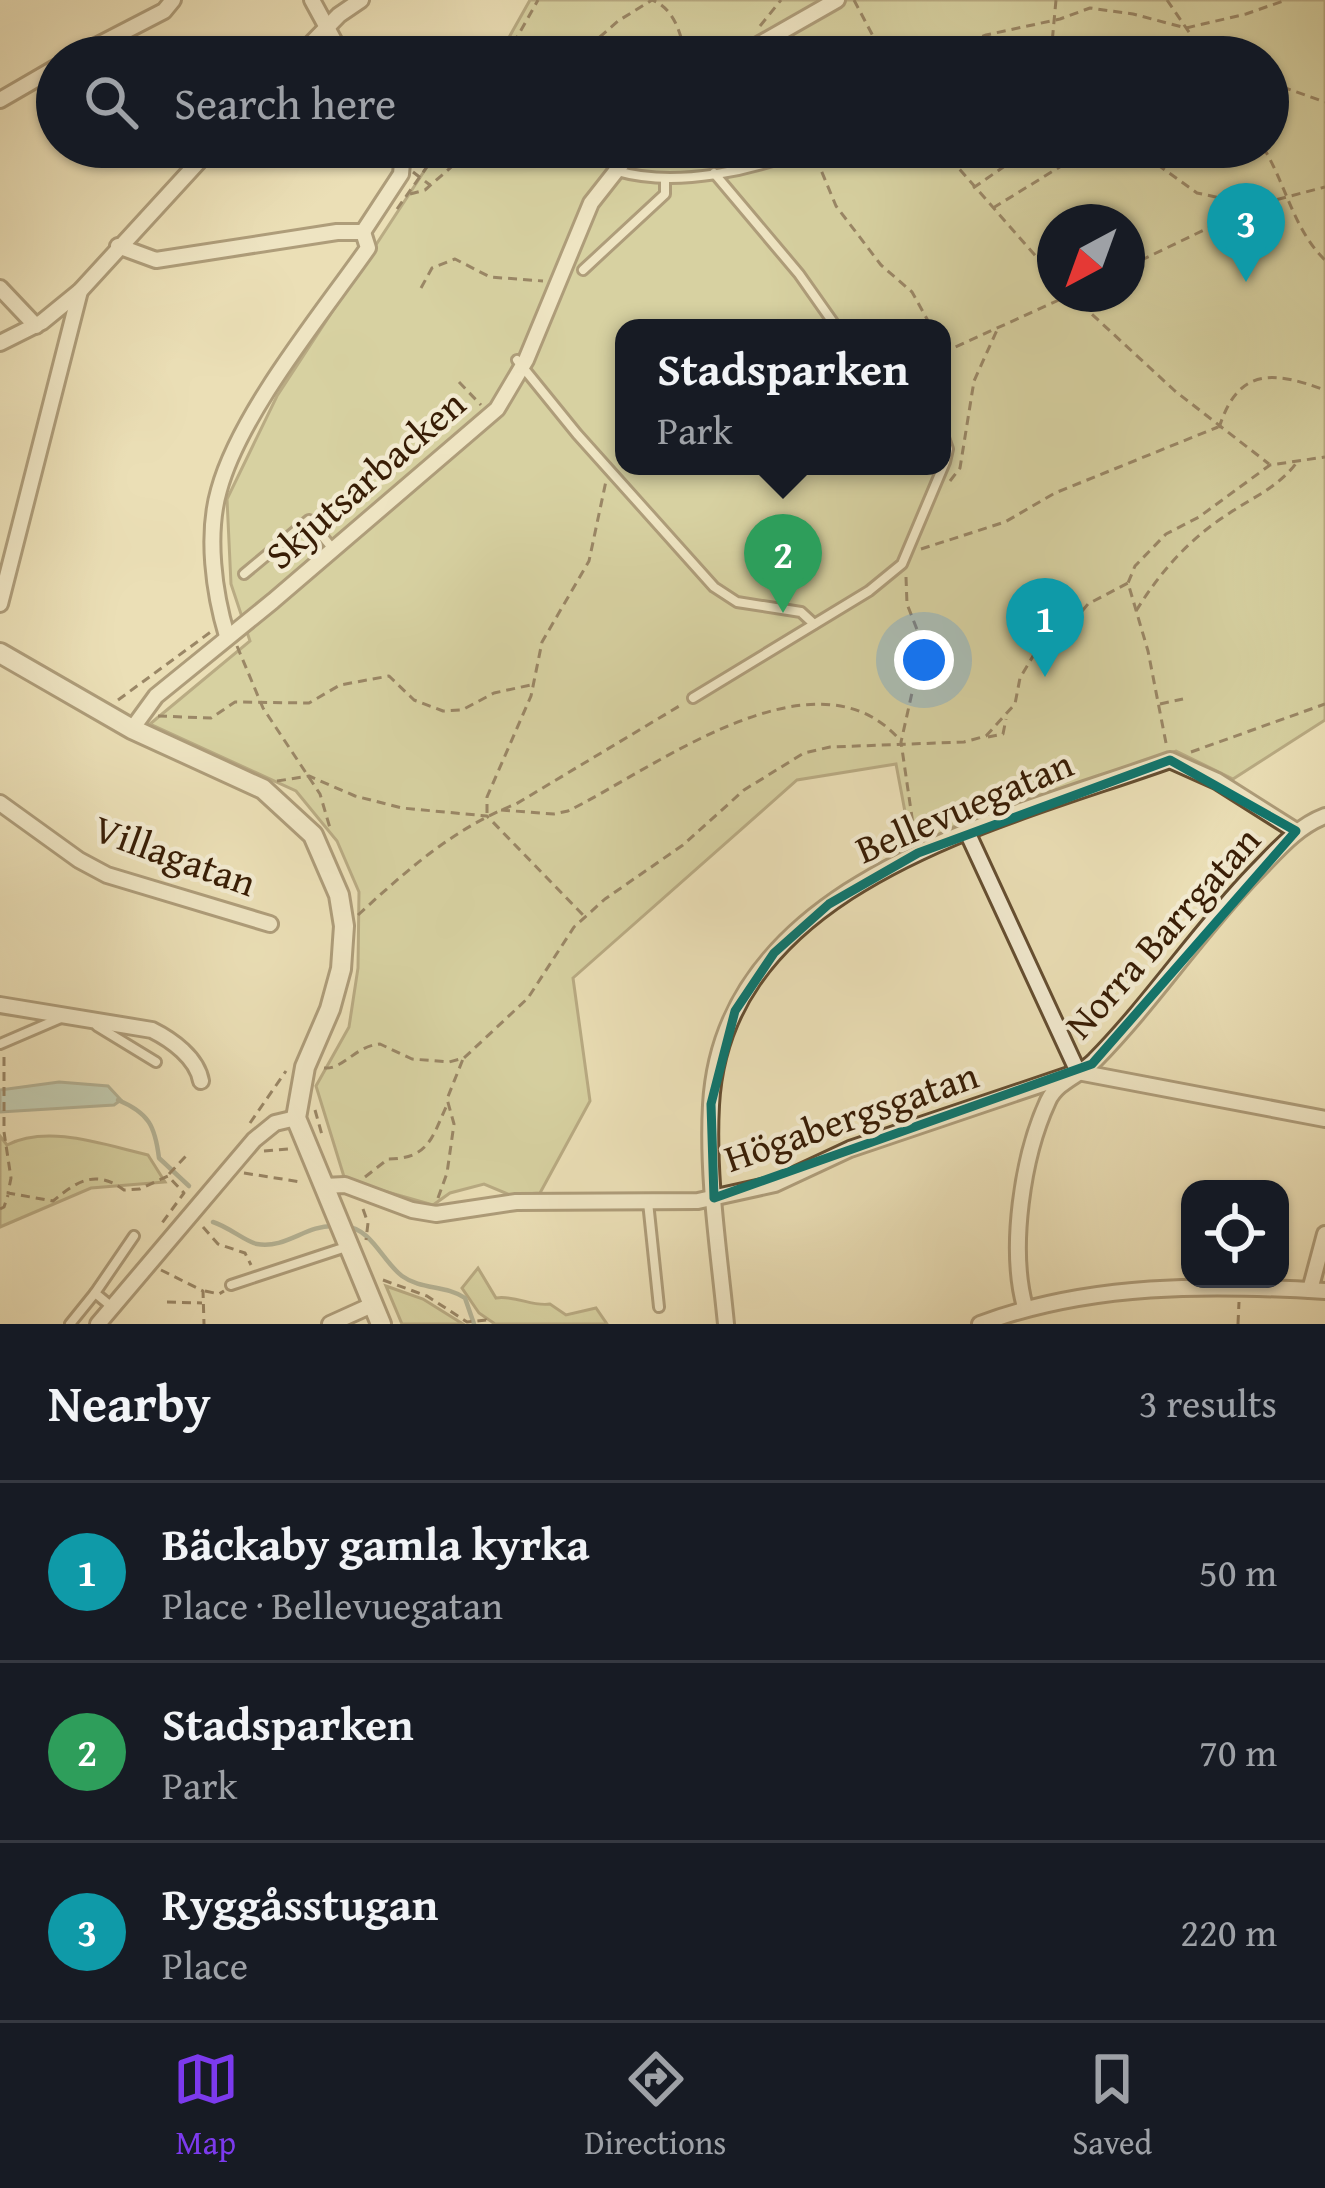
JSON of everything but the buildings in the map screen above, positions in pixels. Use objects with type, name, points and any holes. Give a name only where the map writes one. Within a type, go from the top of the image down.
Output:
[{"type":"street","points":[[116,36],[164,11],[172,0]]},
{"type":"street","points":[[312,0],[332,36]]},
{"type":"street","points":[[318,36],[361,0]]},
{"type":"street","points":[[774,36],[837,0]]},
{"type":"street","points":[[0,100],[36,79]]},
{"type":"street","points":[[0,343],[36,326],[80,291],[192,168]]},
{"type":"street","points":[[363,232],[399,179],[401,168]]},
{"type":"street","name":"Skjutsarbacken","points":[[136,723],[156,696],[225,631],[334,550],[497,409],[591,203],[615,170]]},
{"type":"street","points":[[118,246],[156,260],[363,232]]},
{"type":"street","points":[[225,631],[215,566],[218,492],[267,392],[368,248],[363,232]]},
{"type":"street","points":[[0,288],[36,326]]},
{"type":"street","points":[[0,604],[80,291]]},
{"type":"street","points":[[0,654],[262,789],[313,835],[339,895],[344,926],[340,969],[330,1009],[305,1067],[296,1118],[333,1208],[356,1246],[382,1324]]},
{"type":"street","points":[[1169,760],[1217,781],[1296,831]]},
{"type":"street","name":"Bellevuegatan","points":[[726,1324],[711,1104],[715,1073],[735,1011],[753,980],[806,922],[873,874],[1169,760]]},
{"type":"street","name":"Villagatan","points":[[0,803],[107,875],[270,924]]},
{"type":"street","name":"Norra Barrgatan","points":[[1025,1307],[1018,1283],[1018,1245],[1028,1173],[1048,1099],[1092,1064],[1211,919],[1296,831],[1325,815]]},
{"type":"street","points":[[968,834],[1078,1072]]},
{"type":"street","points":[[0,1005],[152,1030],[167,1037],[199,1069],[201,1081]]},
{"type":"street","name":"Högabergsgatan","points":[[324,1186],[345,1185],[360,1196],[427,1214],[516,1202],[714,1198],[775,1184],[850,1149],[1078,1072],[1325,1119]]},
{"type":"street","points":[[98,1324],[254,1140],[275,1123],[296,1118]]},
{"type":"street","points":[[980,1324],[1071,1297],[1162,1288],[1317,1291],[1325,1234]]},
{"type":"street","points":[[330,1324],[372,1305]]},
{"type":"lane","points":[[615,170],[640,178],[665,178],[730,168]]},
{"type":"lane","points":[[714,172],[831,319]]},
{"type":"lane","points":[[583,270],[664,194],[665,178]]},
{"type":"lane","points":[[519,363],[714,587],[737,602],[801,613],[814,624]]},
{"type":"lane","points":[[693,698],[869,591],[902,564],[938,475]]},
{"type":"lane","points":[[244,574],[309,520],[334,550]]},
{"type":"lane","points":[[2,1044],[63,1017]]},
{"type":"lane","points":[[85,1020],[156,1062]]},
{"type":"lane","points":[[648,1201],[659,1307]]},
{"type":"lane","points":[[70,1324],[134,1236]]},
{"type":"lane","points":[[231,1285],[356,1246]]},
{"type":"lane","points":[[95,1293],[112,1306]]},
{"type":"path","points":[[518,36],[538,0]]},
{"type":"path","points":[[601,36],[656,0],[675,21],[680,36]]},
{"type":"path","points":[[755,30],[781,0]]},
{"type":"path","points":[[854,0],[873,36]]},
{"type":"path","points":[[1053,36],[1056,0]]},
{"type":"path","points":[[1167,0],[1192,36]]},
{"type":"path","points":[[983,36],[1090,8],[1186,28],[1286,0]]},
{"type":"path","points":[[1289,89],[1325,102]]},
{"type":"path","points":[[395,211],[424,168]]},
{"type":"path","points":[[408,193],[419,194],[451,168]]},
{"type":"path","points":[[820,168],[836,206],[881,265],[912,292],[927,319]]},
{"type":"path","points":[[957,168],[1037,258]]},
{"type":"path","points":[[973,188],[1002,168]]},
{"type":"path","points":[[992,209],[1058,168]]},
{"type":"path","points":[[1162,168],[1197,194],[1256,206]]},
{"type":"path","points":[[1276,168],[1307,238],[1325,260]]},
{"type":"path","points":[[418,176],[431,186]]},
{"type":"path","points":[[1145,258],[1256,206],[1325,187]]},
{"type":"path","points":[[421,288],[432,268],[455,259],[490,277],[545,281]]},
{"type":"path","points":[[951,348],[1037,310]]},
{"type":"path","points":[[1090,312],[1219,427],[1270,465]]},
{"type":"path","points":[[933,490],[953,478],[959,468],[974,381],[997,330]]},
{"type":"path","points":[[908,554],[1005,522],[1055,494],[1219,427],[1234,394],[1250,381],[1274,376],[1325,390]]},
{"type":"path","points":[[459,382],[487,411]]},
{"type":"path","points":[[356,1246],[368,1222],[361,1181],[388,1159],[404,1160],[435,1138],[464,1058],[528,998],[574,927],[605,899],[652,869],[778,766],[804,753],[901,742],[964,742],[986,736],[1015,704],[1021,678],[1042,641],[1062,635],[1088,604],[1128,584],[1146,550],[1270,465],[1325,457]]},
{"type":"path","points":[[1136,611],[1157,576],[1207,529],[1276,485],[1298,461]]},
{"type":"path","points":[[487,815],[487,797],[535,684],[542,642],[589,561],[608,468]]},
{"type":"path","points":[[1199,517],[1207,529]]},
{"type":"path","points":[[902,564],[920,657],[901,742],[918,853]]},
{"type":"path","points":[[1128,584],[1169,760],[1325,704]]},
{"type":"path","points":[[136,723],[111,704],[200,638],[225,631],[238,647],[260,701],[320,794],[330,838],[318,822]]},
{"type":"path","points":[[159,715],[211,718],[235,702],[309,704],[340,685],[388,676],[414,700],[442,711],[462,710],[494,693],[535,684]]},
{"type":"path","points":[[355,907],[357,916],[416,861],[487,815],[693,698]]},
{"type":"path","points":[[1158,705],[1183,699]]},
{"type":"path","points":[[501,810],[568,811],[762,713],[824,703],[848,706],[868,713],[901,742]]},
{"type":"path","points":[[289,792],[275,782],[309,776],[355,796],[402,808],[487,815],[585,917]]},
{"type":"path","points":[[0,1208],[8,1193],[9,1153],[2,1133],[6,1118],[2,1044]]},
{"type":"path","points":[[323,1067],[338,1067],[350,1054],[373,1044],[386,1045],[412,1059],[448,1062],[464,1058]]},
{"type":"path","points":[[316,1077],[326,1055]]},
{"type":"path","points":[[249,1126],[290,1066]]},
{"type":"path","points":[[314,1096],[328,1151]]},
{"type":"path","points":[[427,1214],[441,1195],[447,1173],[454,1119],[447,1106]]},
{"type":"path","points":[[261,1152],[284,1151]]},
{"type":"path","points":[[8,1193],[52,1202],[65,1190],[96,1178],[108,1178],[124,1190],[140,1189],[167,1176],[186,1156]]},
{"type":"path","points":[[242,1173],[301,1182]]},
{"type":"path","points":[[164,1224],[161,1221],[184,1193],[167,1176]]},
{"type":"path","points":[[203,1227],[218,1244],[249,1258]]},
{"type":"path","points":[[150,1262],[203,1291],[219,1294],[231,1285]]},
{"type":"path","points":[[381,1280],[427,1296],[467,1322],[491,1324]]},
{"type":"path","points":[[1238,1324],[1240,1289]]},
{"type":"path","points":[[203,1291],[204,1324]]},
{"type":"path","points":[[166,1302],[203,1303]]},
{"type":"highlighted area","points":[[1170,760],[1296,831],[1092,1064],[714,1198],[711,1104],[735,1011],[774,953],[829,904],[918,853]]},
{"type":"green space","points":[[530,0],[1325,0],[1325,720],[1233,779],[1176,751],[959,824],[912,849],[896,764],[797,780],[573,978],[590,1101],[540,1193],[510,1195],[484,1184],[450,1193],[433,1205],[345,1180],[316,1086],[349,1027],[358,968],[359,892],[337,841],[296,791],[150,724],[250,641],[231,584],[227,499],[277,396],[426,168],[1289,168],[1289,36],[510,36]]},
{"type":"green space","points":[[0,1136],[7,1145],[58,1136],[148,1155],[165,1182],[91,1188],[0,1227]]},
{"type":"green space","points":[[478,1268],[496,1298],[550,1304],[566,1315],[596,1308],[607,1324],[495,1324],[479,1313],[462,1288]]},
{"type":"green space","points":[[386,1286],[423,1299],[463,1324],[402,1324]]},
{"type":"water","points":[[59,1082],[108,1086],[121,1100],[114,1105],[0,1112],[0,1090]]},
{"type":"waterway","points":[[118,1100],[144,1116],[159,1158],[189,1186]]},
{"type":"waterway","points":[[213,1222],[253,1243],[267,1245],[334,1226]]},
{"type":"waterway","points":[[345,1226],[362,1233],[409,1280],[465,1298],[474,1324]]},
{"type":"place","name":"Ryggåsstugan","points":[[1246,282]]},
{"type":"place","name":"Stadsparken","points":[[783,613]]},
{"type":"place","name":"Bäckaby gamla kyrka","points":[[1045,677]]}]
